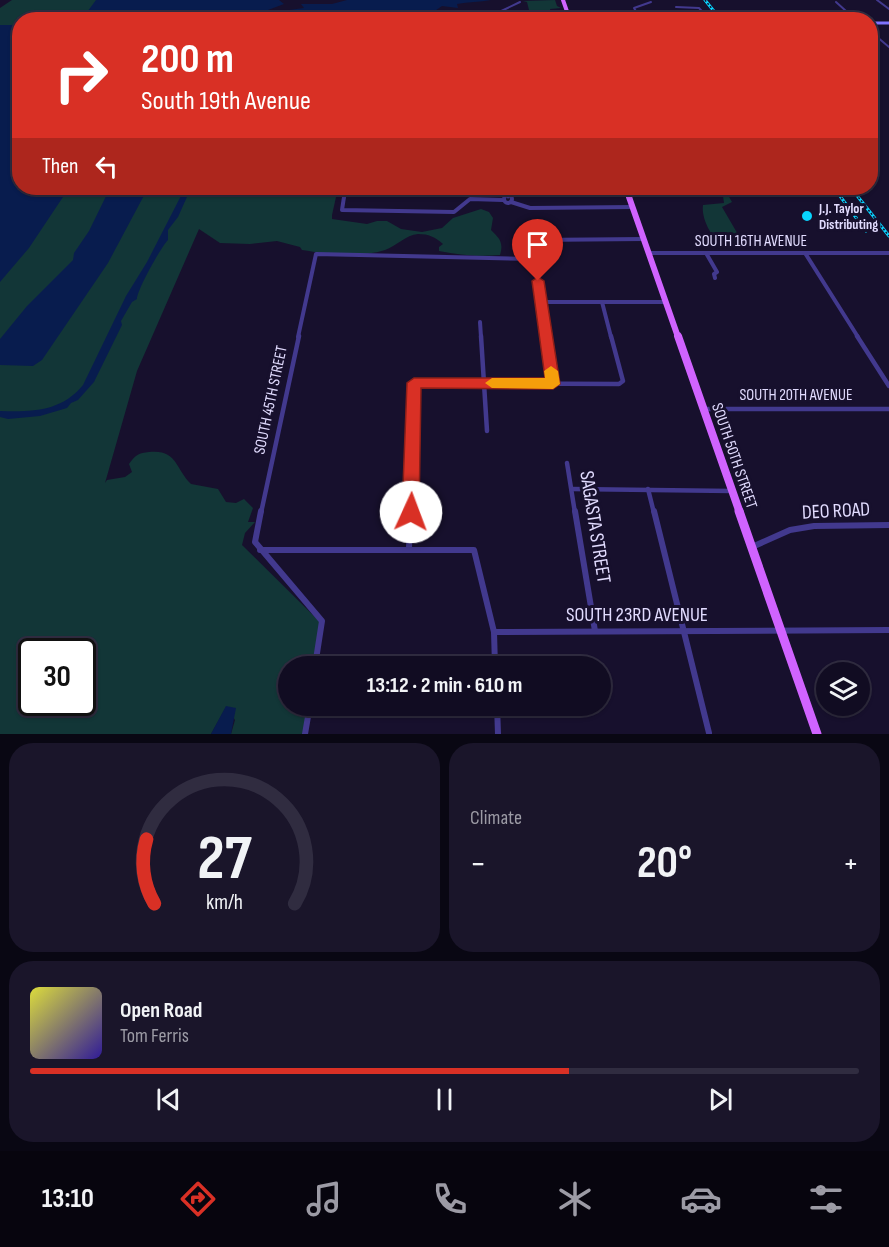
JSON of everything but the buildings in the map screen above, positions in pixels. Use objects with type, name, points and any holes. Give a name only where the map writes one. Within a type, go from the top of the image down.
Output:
[{"type":"main road","name":"SOUTH 50TH STREET","points":[[629,195],[817,734]]},
{"type":"street","points":[[877,0],[889,9]]},
{"type":"street","points":[[499,12],[520,2]]},
{"type":"street","points":[[634,8],[651,2]]},
{"type":"street","points":[[836,2],[847,12]]},
{"type":"street","points":[[514,5],[518,12]]},
{"type":"street","points":[[629,5],[636,12]]},
{"type":"street","points":[[676,7],[699,8],[703,12]]},
{"type":"street","points":[[345,195],[342,210],[454,212],[466,200],[503,200],[526,207],[633,207]]},
{"type":"street","points":[[503,200],[508,196],[513,199],[511,202]]},
{"type":"street","points":[[553,384],[534,239],[644,239]]},
{"type":"street","name":"SOUTH 16TH AVENUE","points":[[649,253],[889,253]]},
{"type":"street","points":[[706,253],[717,272],[714,274],[716,278]]},
{"type":"street","points":[[805,253],[889,386]]},
{"type":"street","name":"SOUTH 45TH STREET","points":[[260,550],[255,542],[316,254],[535,259]]},
{"type":"street","points":[[541,302],[666,302]]},
{"type":"street","points":[[409,549],[414,383],[619,384],[623,381],[602,302]]},
{"type":"street","points":[[480,322],[487,431]]},
{"type":"street","name":"SOUTH 20TH AVENUE","points":[[703,409],[889,409]]},
{"type":"street","name":"SAGASTA STREET","points":[[567,464],[595,631]]},
{"type":"street","points":[[572,489],[732,491]]},
{"type":"street","points":[[648,489],[710,733]]},
{"type":"street","name":"DEO ROAD","points":[[752,547],[790,530],[814,526],[889,525]]},
{"type":"street","points":[[260,550],[474,550],[494,632],[495,656]]},
{"type":"street","points":[[260,550],[322,621],[317,656]]},
{"type":"street","name":"SOUTH 23RD AVENUE","points":[[494,632],[889,630]]},
{"type":"street","points":[[305,734],[307,716]]},
{"type":"street","points":[[497,716],[498,734]]},
{"type":"green space","points":[[12,0],[106,0],[98,12],[12,12],[12,25],[0,25],[0,8]]},
{"type":"green space","points":[[555,0],[557,6],[561,8],[550,9],[551,12],[530,12],[527,2],[523,1]]},
{"type":"green space","points":[[12,194],[336,195],[332,219],[367,224],[387,221],[401,229],[422,232],[442,228],[453,218],[481,209],[489,212],[493,218],[491,230],[500,241],[500,255],[484,256],[439,251],[439,247],[443,244],[432,236],[422,234],[409,236],[385,250],[365,254],[344,254],[302,250],[300,247],[277,241],[250,244],[220,243],[199,229],[137,371],[105,483],[107,480],[125,477],[132,472],[129,464],[138,455],[158,452],[170,457],[191,484],[218,489],[226,502],[236,503],[244,499],[253,508],[248,522],[255,522],[245,533],[242,545],[320,622],[315,656],[278,656],[278,716],[306,716],[304,734],[231,734],[235,720],[226,707],[211,734],[0,734],[0,201]]},
{"type":"green space","points":[[728,195],[732,202],[722,207],[743,243],[742,246],[721,246],[705,222],[703,205],[724,203],[723,196]]},
{"type":"water","points":[[96,0],[279,0],[284,4],[257,12],[87,12]]},
{"type":"water","points":[[347,0],[491,0],[457,4],[458,8],[442,6],[433,12],[274,12],[304,8],[301,4],[332,4]]},
{"type":"water","points":[[0,25],[12,25],[12,195],[64,195],[29,248],[0,282]]},
{"type":"water","points":[[107,195],[144,195],[108,263],[42,360],[33,366],[0,365],[0,339],[27,306],[73,260],[74,253],[89,231]]},
{"type":"water","points":[[181,195],[188,195],[178,217],[168,230],[168,240],[150,269],[137,299],[132,302],[121,321],[122,325],[94,382],[78,400],[67,408],[40,416],[8,419],[0,417],[0,411],[34,410],[55,405],[65,401],[83,385],[126,296],[147,262]]},
{"type":"water","points":[[226,706],[236,708],[231,734],[211,734]]},
{"type":"railway","points":[[705,0],[715,12]]},
{"type":"railway","points":[[839,195],[866,231]]},
{"type":"railway","points":[[857,195],[889,236]]},
{"type":"slow traffic","points":[[492,383],[553,384],[551,371]]},
{"type":"place","name":"J.J. Taylor Distributing","points":[[807,216]]},
{"type":"route","points":[[411,512],[414,383],[553,384],[538,281]]}]
